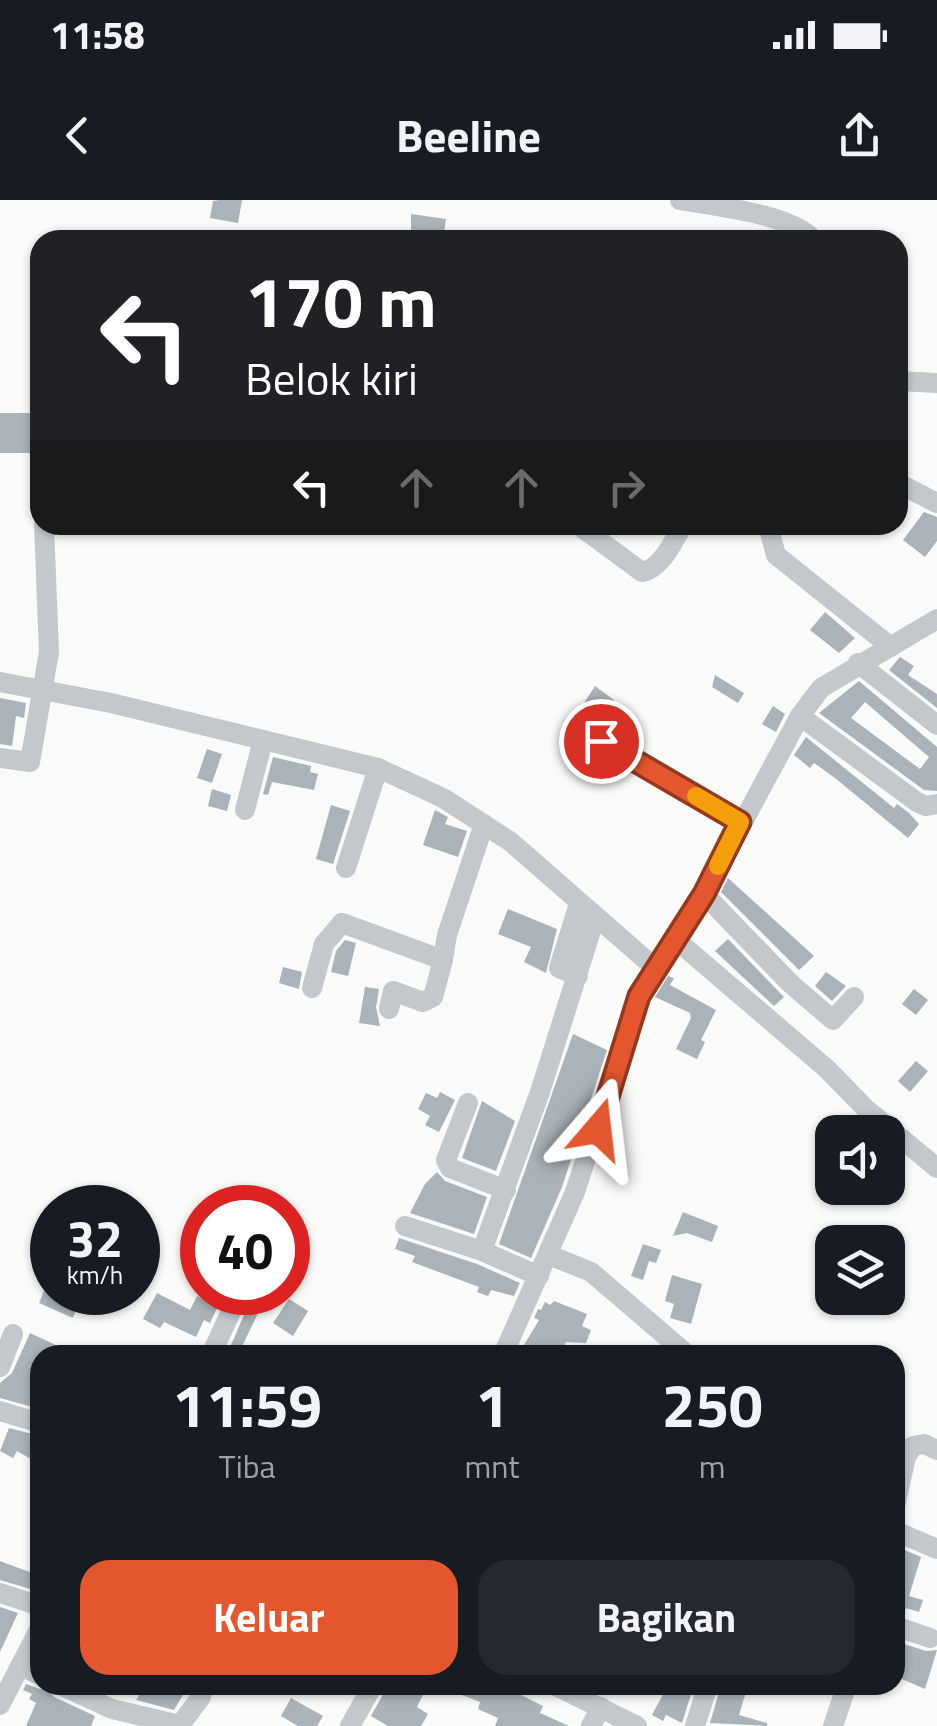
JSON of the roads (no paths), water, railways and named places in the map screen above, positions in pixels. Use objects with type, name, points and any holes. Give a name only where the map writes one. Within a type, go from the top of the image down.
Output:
[{"type":"street","points":[[680,200],[787,222],[804,230]]},
{"type":"street","points":[[908,381],[937,382]]},
{"type":"street","points":[[908,488],[937,503]]},
{"type":"street","points":[[0,758],[30,762],[49,652],[44,535]]},
{"type":"street","points":[[592,535],[642,572],[650,572],[677,535]]},
{"type":"street","points":[[770,535],[776,555],[891,647]]},
{"type":"street","points":[[508,1345],[549,1255],[598,1129],[639,996],[704,894],[800,716],[820,688],[937,619]]},
{"type":"street","points":[[858,663],[937,725]]},
{"type":"street","points":[[0,682],[378,768],[443,798],[511,842],[655,968]]},
{"type":"street","points":[[800,716],[916,802],[926,806],[937,804]]},
{"type":"street","points":[[245,810],[263,740]]},
{"type":"street","points":[[601,741],[740,822]]},
{"type":"street","points":[[346,868],[378,768]]},
{"type":"street","points":[[390,1009],[393,990],[423,1002],[433,997],[447,935],[484,824]]},
{"type":"street","points":[[704,894],[791,984],[834,1020],[854,998]]},
{"type":"street","points":[[482,1251],[578,976],[587,911]]},
{"type":"street","points":[[312,988],[324,944],[342,923],[443,960]]},
{"type":"street","points":[[675,939],[827,1069],[866,1110],[937,1168]]},
{"type":"street","points":[[468,1103],[446,1160],[450,1168],[506,1190]]},
{"type":"street","points":[[404,1226],[482,1251],[539,1276]]},
{"type":"street","points":[[549,1255],[591,1272],[676,1345]]},
{"type":"street","points":[[216,1345],[229,1315]]},
{"type":"street","points":[[0,1367],[14,1334]]},
{"type":"street","points":[[0,1411],[30,1420]]},
{"type":"street","points":[[905,1462],[913,1446],[924,1444],[937,1450]]},
{"type":"street","points":[[905,1535],[937,1549]]},
{"type":"street","points":[[0,1593],[30,1603]]},
{"type":"street","points":[[905,1629],[930,1638]]},
{"type":"street","points":[[0,1705],[30,1670]]},
{"type":"street","points":[[75,1695],[108,1718],[180,1725],[201,1695]]},
{"type":"street","points":[[350,1726],[368,1695]]},
{"type":"street","points":[[567,1695],[596,1717],[637,1726]]},
{"type":"street","points":[[694,1726],[705,1695]]},
{"type":"street","points":[[833,1726],[843,1695]]}]
